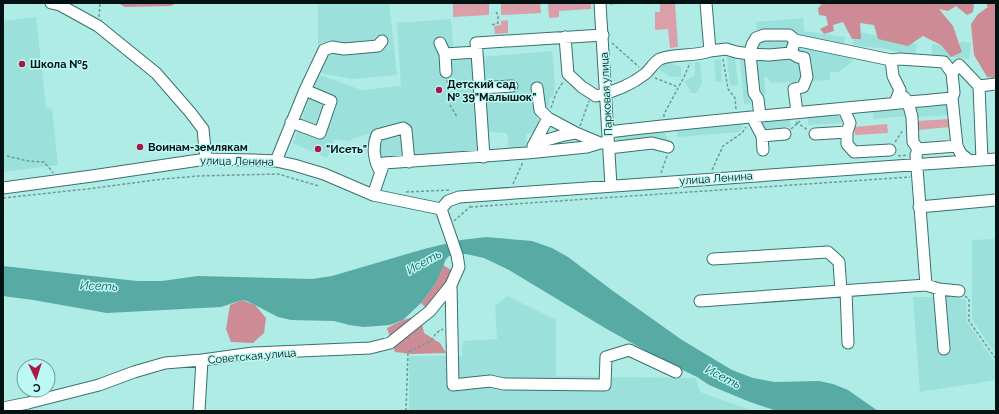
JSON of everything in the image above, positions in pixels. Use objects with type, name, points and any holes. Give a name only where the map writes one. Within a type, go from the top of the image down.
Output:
[{"type":"street","points":[[51,3],[60,5],[98,26],[156,74],[203,129],[206,159]]},
{"type":"street","points":[[706,3],[710,52]]},
{"type":"street","name":"Парковая улица","points":[[605,4],[601,95],[611,186]]},
{"type":"street","points":[[484,157],[476,43],[603,35]]},
{"type":"street","points":[[763,150],[762,136],[756,116],[758,99],[754,93],[750,54],[752,45],[756,38],[764,35],[789,35],[795,40],[891,60],[900,59],[944,62],[979,86],[996,84]]},
{"type":"street","points":[[566,37],[568,74],[582,87],[601,95],[632,83],[646,74],[659,60],[667,57],[726,49],[770,56],[791,53],[798,57],[804,58],[807,77],[802,87],[794,89],[791,112]]},
{"type":"street","points":[[791,53],[795,40]]},
{"type":"street","points":[[276,162],[305,90],[324,50],[332,47],[344,49],[378,46],[382,41]]},
{"type":"street","points":[[440,43],[445,54],[446,72]]},
{"type":"street","points":[[445,54],[477,52]]},
{"type":"street","points":[[891,60],[893,76],[908,102],[912,117],[913,142],[917,156],[919,207],[926,286]]},
{"type":"street","points":[[956,69],[954,93],[952,98],[957,146],[961,154],[970,161]]},
{"type":"street","points":[[480,88],[512,86]]},
{"type":"street","points":[[979,86],[982,160]]},
{"type":"street","points":[[537,88],[540,110],[548,118],[576,133],[606,142],[652,143],[668,147]]},
{"type":"street","points":[[292,122],[320,133],[331,101],[305,90]]},
{"type":"street","points":[[895,103],[900,90]]},
{"type":"street","points":[[373,195],[384,163],[484,157],[587,147],[664,126],[791,112],[844,109],[952,98]]},
{"type":"street","points":[[815,134],[849,127],[862,106]]},
{"type":"street","points":[[844,109],[849,127],[847,144],[854,152],[891,153]]},
{"type":"street","points":[[527,153],[536,143],[548,118]]},
{"type":"street","points":[[381,172],[376,165],[374,147],[378,135],[403,128],[406,130],[409,162]]},
{"type":"street","points":[[536,143],[576,133]]},
{"type":"street","points":[[762,136],[785,134]]},
{"type":"street","points":[[917,156],[957,146]]},
{"type":"street","name":"улица Ленина","points":[[3,188],[206,159],[276,162],[294,165],[324,174],[373,195],[441,209],[448,201],[459,197],[611,186],[917,156],[970,161],[996,159]]},
{"type":"street","points":[[919,207],[996,200]]},
{"type":"street","name":"Советская улица","points":[[3,408],[99,385],[134,372],[165,363],[253,354],[370,348],[390,343],[430,311],[451,285],[459,267],[457,255],[441,209]]},
{"type":"street","points":[[713,259],[828,252],[839,262],[848,343]]},
{"type":"street","points":[[451,285],[454,385],[490,381],[504,384],[605,385],[606,357],[629,350],[676,372]]},
{"type":"street","points":[[700,301],[926,286],[959,291]]},
{"type":"street","points":[[939,289],[944,349]]},
{"type":"street","points":[[199,411],[202,360]]},
{"type":"path","points":[[98,26],[100,3]]},
{"type":"path","points":[[605,4],[621,3]]},
{"type":"path","points":[[492,25],[498,23],[496,11]]},
{"type":"path","points":[[603,35],[646,74],[678,87]]},
{"type":"path","points":[[612,43],[612,51]]},
{"type":"path","points":[[664,126],[664,114],[684,78],[691,60],[710,52],[728,89],[735,98],[737,119]]},
{"type":"path","points":[[446,72],[450,105],[457,117]]},
{"type":"path","points":[[548,118],[556,93],[568,74]]},
{"type":"path","points":[[576,133],[590,98],[601,95]]},
{"type":"path","points":[[785,134],[798,124],[810,111]]},
{"type":"path","points":[[791,112],[798,124],[815,134]]},
{"type":"path","points":[[712,170],[723,146],[742,133],[756,116]]},
{"type":"path","points":[[903,130],[891,153],[917,156]]},
{"type":"path","points":[[7,156],[28,161],[44,162],[52,171],[54,181]]},
{"type":"path","points":[[3,198],[198,176],[278,174],[319,186]]},
{"type":"path","points":[[470,207],[917,177]]},
{"type":"path","points":[[959,291],[968,299],[969,321],[996,359]]},
{"type":"path","points":[[406,411],[408,352],[431,340],[436,333],[445,328],[452,327]]},
{"type":"shaded area","points":[[118,3],[176,3],[171,6],[125,7]]},
{"type":"shaded area","points":[[318,3],[389,3],[397,75],[352,79],[324,74],[310,67],[318,50]]},
{"type":"shaded area","points":[[453,3],[489,3],[489,15],[453,17]]},
{"type":"shaded area","points":[[501,3],[540,3],[541,13],[501,15]]},
{"type":"shaded area","points":[[548,3],[591,3],[591,9],[559,11],[559,17],[549,18]]},
{"type":"shaded area","points":[[660,3],[675,3],[678,47],[670,48],[668,29],[655,30],[655,12],[660,12]]},
{"type":"shaded area","points":[[823,3],[974,3],[973,12],[967,15],[956,6],[948,11],[939,9],[953,26],[962,52],[951,57],[941,45],[923,36],[908,46],[878,39],[874,25],[860,23],[861,39],[852,39],[843,22],[833,25],[834,31],[824,34],[820,29],[828,25],[826,16],[819,15],[818,8]]},
{"type":"shaded area","points":[[986,3],[996,3],[996,78],[987,77],[974,55],[971,24],[978,14],[988,7]]},
{"type":"shaded area","name":"Школа №5","points":[[36,17],[46,107],[52,109],[58,165],[3,172],[3,21]]},
{"type":"shaded area","points":[[803,18],[804,31],[845,37],[843,53],[853,54],[852,62],[838,72],[830,72],[830,80],[771,83],[767,77],[764,77],[766,94],[752,96],[752,103],[744,104],[740,56],[758,41],[756,22]]},
{"type":"shaded area","points":[[451,19],[454,56],[466,58],[466,60],[473,59],[480,153],[379,161],[375,133],[360,136],[348,141],[335,139],[327,158],[293,143],[318,74],[361,90],[401,86],[397,23]]},
{"type":"shaded area","points":[[508,20],[508,33],[495,34],[494,26],[501,25],[501,21]]},
{"type":"shaded area","points":[[855,31],[917,44],[915,54],[853,45]]},
{"type":"shaded area","points":[[961,42],[971,43],[969,59],[932,55],[932,44],[958,47]]},
{"type":"shaded area","points":[[552,51],[555,84],[553,96],[550,98],[548,109],[537,110],[537,131],[526,134],[527,147],[509,149],[507,133],[488,132],[486,98],[514,96],[514,84],[518,80],[500,79],[500,85],[483,85],[482,57]]},
{"type":"shaded area","points":[[727,57],[735,57],[738,85],[730,86]]},
{"type":"shaded area","points":[[721,59],[722,82],[716,82],[714,60]]},
{"type":"shaded area","points":[[659,62],[668,62],[681,67],[681,77],[670,77],[660,70]]},
{"type":"shaded area","points":[[695,62],[700,62],[702,84],[696,93],[691,93],[685,81],[695,75]]},
{"type":"shaded area","points":[[947,102],[948,115],[917,117],[916,104]]},
{"type":"shaded area","points":[[906,105],[907,116],[873,119],[873,107]]},
{"type":"shaded area","points":[[842,113],[842,123],[808,125],[808,115]]},
{"type":"shaded area","points":[[787,117],[790,120],[790,127],[764,129],[763,119]]},
{"type":"shaded area","points":[[949,119],[950,127],[918,130],[918,121]]},
{"type":"shaded area","points":[[741,122],[743,126],[740,132],[678,137],[676,128]]},
{"type":"shaded area","points":[[887,124],[888,133],[855,135],[854,127]]},
{"type":"shaded area","points":[[663,129],[667,138],[666,145],[617,144],[616,134]]},
{"type":"shaded area","points":[[996,239],[996,355],[972,319],[972,240]]},
{"type":"shaded area","points":[[443,265],[454,272],[426,308],[421,303],[436,283]]},
{"type":"shaded area","points":[[507,296],[556,320],[556,376],[696,378],[700,392],[753,411],[409,411],[409,356],[462,356],[463,341],[497,339],[495,306]]},
{"type":"shaded area","points":[[913,297],[956,297],[966,300],[967,322],[996,364],[996,380],[920,392]]},
{"type":"shaded area","points":[[242,300],[255,305],[266,318],[264,333],[253,343],[231,342],[226,329],[230,305]]},
{"type":"shaded area","points":[[414,317],[421,319],[424,333],[440,343],[446,353],[412,354],[395,352],[387,328],[403,320]]},
{"type":"water","name":"Исеть","points":[[486,237],[532,241],[552,248],[568,257],[682,340],[732,370],[753,378],[775,382],[819,381],[833,384],[848,390],[878,411],[777,411],[750,402],[709,385],[697,377],[664,361],[605,328],[509,270],[484,258],[466,254],[454,254],[449,256],[446,259],[436,283],[421,303],[403,320],[390,325],[364,327],[334,321],[291,320],[278,317],[247,301],[242,300],[221,307],[107,313],[3,296],[3,266],[137,281],[162,281],[198,276],[312,279],[332,276],[424,249],[461,240]]},
{"type":"place","name":"Школа №5","points":[[22,64]]},
{"type":"place","name":"Детский сад № 39\"Малышок\"","points":[[439,90]]},
{"type":"place","name":"Воинам-землякам","points":[[140,147]]},
{"type":"place","name":"\"Исеть\"","points":[[318,149]]}]
